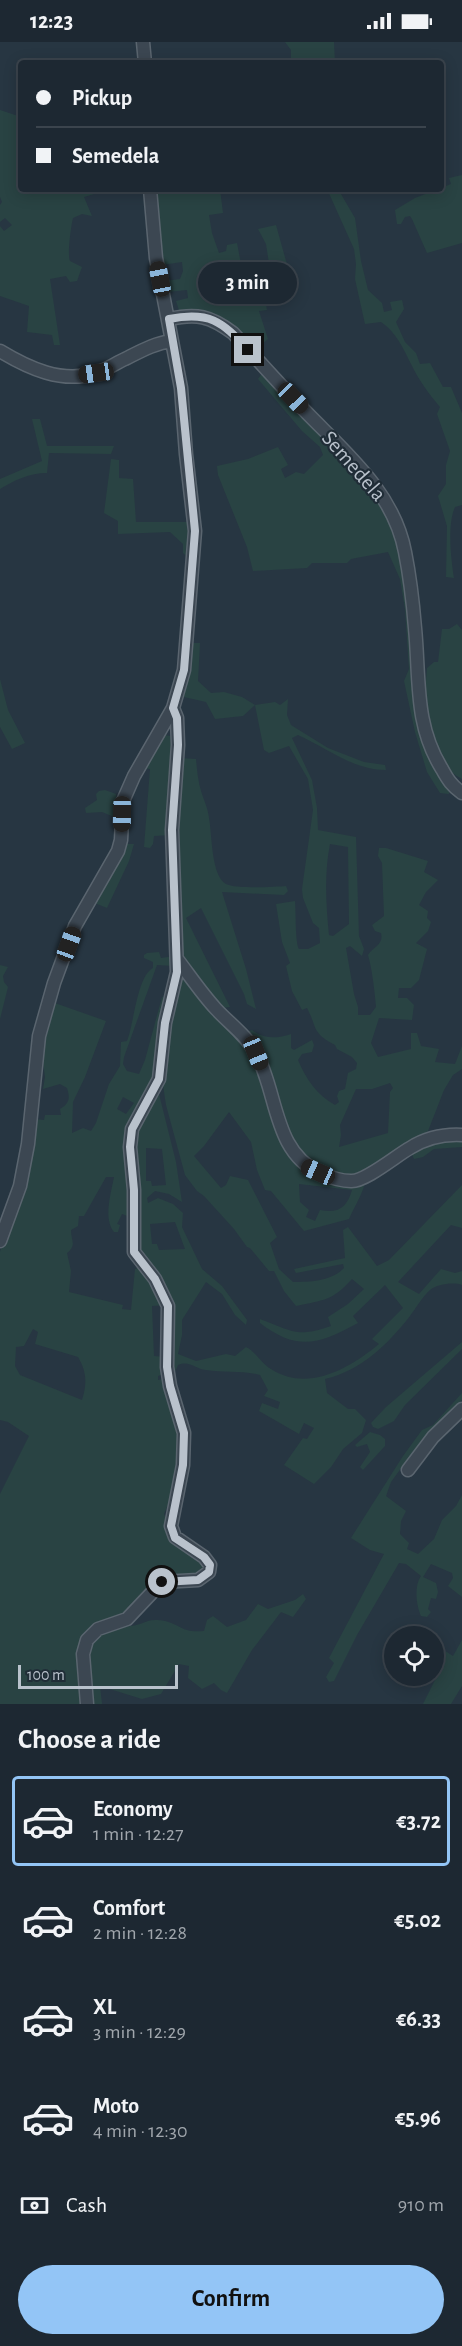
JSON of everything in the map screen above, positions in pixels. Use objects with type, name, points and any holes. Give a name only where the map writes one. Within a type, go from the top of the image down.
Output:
[{"type":"street","points":[[143,42],[145,60]]},
{"type":"street","points":[[0,1241],[20,1186],[28,1144],[39,1036],[56,979],[75,926],[118,851],[121,840],[123,801],[134,776],[173,708],[184,670],[195,531],[181,388],[156,258],[150,192]]},
{"type":"street","name":"Semedela","points":[[169,319],[189,315],[204,317],[233,333],[364,473],[388,503],[399,526],[405,551],[416,629],[419,707],[426,736],[436,760],[452,786],[462,793]]},
{"type":"street","points":[[0,351],[31,368],[71,377],[96,373],[159,342],[172,341]]},
{"type":"street","points":[[87,1704],[83,1654],[87,1640],[98,1629],[127,1619],[162,1582],[198,1580],[209,1572],[210,1565],[204,1557],[175,1538],[171,1526],[183,1465],[184,1433],[170,1386],[167,1367],[168,1306],[155,1279],[134,1252],[134,1190],[130,1147],[132,1129],[159,1079],[165,1023],[177,972],[172,830],[178,745],[177,718],[173,708]]},
{"type":"street","points":[[177,959],[216,1008],[244,1035],[256,1053],[270,1088],[284,1138],[306,1167],[330,1177],[353,1182],[411,1147],[443,1134],[462,1135]]},
{"type":"street","points":[[408,1470],[434,1437],[462,1409]]},
{"type":"green space","points":[[285,42],[334,42],[335,60],[291,60],[291,50]]},
{"type":"green space","points":[[0,110],[18,116],[18,192],[101,192],[84,197],[92,216],[82,214],[73,218],[69,258],[70,261],[82,267],[77,281],[70,282],[66,276],[50,279],[60,345],[54,345],[52,335],[27,332],[29,306],[0,296],[0,226],[4,231],[12,225],[5,218],[0,222],[2,202],[0,197]]},
{"type":"green space","points":[[462,175],[462,243],[427,253],[410,216],[405,217],[401,224],[397,224],[395,210],[430,192],[444,192],[444,187],[451,184],[449,178]]},
{"type":"green space","points":[[152,192],[220,192],[223,213],[209,215],[212,233],[219,253],[226,251],[227,245],[237,243],[247,295],[251,300],[265,299],[267,310],[259,311],[268,339],[254,351],[193,311],[179,310],[176,301],[188,298],[187,290],[168,292],[165,281],[180,279],[183,271],[182,262],[162,265]]},
{"type":"green space","points":[[328,192],[340,192],[355,218],[368,290],[382,303],[384,312],[392,310],[390,302],[402,300],[404,309],[396,322],[405,342],[416,353],[420,364],[430,363],[443,387],[451,387],[462,413],[462,505],[455,507],[450,532],[454,578],[446,577],[447,526],[438,496],[446,484],[446,465],[450,451],[437,414],[440,407],[420,381],[395,335],[381,322],[365,324],[355,279],[354,249]]},
{"type":"green space","points":[[276,225],[288,268],[270,270],[266,244],[258,229]]},
{"type":"green space","points":[[263,372],[362,475],[395,528],[406,590],[426,747],[432,766],[449,789],[449,794],[440,793],[427,772],[415,732],[404,681],[409,669],[405,609],[400,579],[388,552],[351,559],[347,563],[312,563],[307,568],[253,571],[247,547],[218,475],[217,466],[248,459],[278,447],[288,465],[281,469],[285,478],[296,472],[304,474],[323,455],[320,447],[302,431],[258,379]]},
{"type":"green space","points":[[32,419],[40,419],[47,446],[114,446],[111,454],[49,453],[47,473],[22,478],[0,489],[0,479],[42,461]]},
{"type":"green space","points":[[111,459],[119,460],[119,478],[133,479],[136,522],[191,522],[193,562],[183,553],[183,544],[170,532],[118,534],[118,521],[104,513]]},
{"type":"green space","points":[[457,624],[462,630],[462,779],[450,771],[435,750],[427,724],[423,682],[426,681],[427,668],[434,662],[438,662],[442,629],[449,629]]},
{"type":"green space","points":[[190,643],[200,643],[198,681],[211,693],[224,692],[242,697],[255,705],[243,716],[215,719],[206,702],[184,697]]},
{"type":"green space","points":[[0,679],[8,710],[25,743],[12,749],[0,727]]},
{"type":"green space","points":[[288,699],[287,715],[291,725],[328,748],[364,762],[385,765],[386,770],[362,766],[298,735],[292,738],[312,780],[318,830],[356,837],[359,936],[364,949],[362,956],[350,946],[346,948],[358,1015],[370,1015],[376,1007],[368,955],[380,943],[382,937],[372,925],[384,916],[382,863],[378,856],[379,848],[428,861],[424,872],[438,880],[426,892],[419,905],[428,911],[427,918],[431,922],[428,931],[416,943],[427,949],[419,980],[411,988],[399,988],[398,998],[407,998],[414,1005],[412,1020],[379,1018],[371,1043],[378,1057],[411,1049],[411,1033],[417,1033],[421,1046],[439,1049],[435,1062],[455,1064],[462,1046],[462,1069],[453,1075],[444,1090],[428,1131],[387,1159],[353,1177],[323,1172],[292,1146],[247,1032],[252,1030],[270,1037],[291,1034],[291,1048],[294,1050],[312,1040],[314,1045],[312,1052],[302,1054],[298,1060],[308,1080],[317,1091],[335,1105],[339,1102],[337,1096],[339,1091],[345,1089],[348,1073],[356,1069],[357,1063],[318,1033],[307,1008],[302,1010],[292,991],[286,966],[290,963],[282,942],[276,904],[295,901],[299,949],[308,949],[320,943],[319,928],[313,923],[303,898],[302,889],[313,810],[308,779],[289,746],[269,753],[264,750],[255,705],[275,702],[280,705]],"holes":[[[330,844],[348,847],[349,924],[333,936],[329,935],[326,901]],[[390,1083],[393,1088],[390,1092],[388,1133],[339,1147],[340,1125],[356,1089],[372,1089]]]},
{"type":"green space","points":[[160,734],[175,737],[171,835],[154,836],[150,848],[144,847],[150,769],[142,768]]},
{"type":"green space","points":[[180,758],[196,759],[200,787],[208,814],[215,864],[221,879],[231,886],[286,886],[288,891],[284,895],[222,892],[256,1009],[247,1004],[201,908],[186,918],[230,1007],[222,1008],[186,964],[179,927],[177,821]]},
{"type":"green space","points":[[105,790],[116,794],[119,819],[102,812],[86,813],[85,808],[97,800],[96,794]]},
{"type":"green space","points":[[124,844],[134,844],[129,861],[107,908],[92,902]]},
{"type":"green space","points":[[159,952],[161,958],[175,956],[173,966],[157,965],[124,1057],[123,1064],[127,1071],[139,1074],[162,997],[168,999],[156,1080],[129,1127],[133,1218],[122,1214],[117,1224],[120,1225],[118,1232],[114,1232],[108,1213],[114,1177],[106,1177],[84,1216],[79,1216],[78,1226],[71,1230],[73,1245],[67,1253],[71,1271],[69,1292],[123,1305],[122,1309],[131,1310],[135,1269],[142,1267],[166,1305],[152,1306],[154,1356],[165,1357],[163,1374],[158,1376],[158,1380],[164,1379],[181,1433],[173,1502],[164,1514],[177,1535],[206,1568],[198,1576],[167,1576],[128,1612],[85,1637],[84,1704],[0,1704],[0,1494],[29,1436],[8,1422],[0,1420],[0,1252],[34,1136],[36,1119],[44,1120],[45,1115],[61,1115],[60,1109],[66,1105],[68,1100],[67,1088],[60,1084],[43,1089],[45,1077],[41,1047],[52,1002],[106,1021],[73,1102],[72,1133],[83,1128],[91,1131],[96,1123],[109,1084],[120,1066],[121,1042],[127,1041],[143,980],[153,968],[153,962],[144,958],[147,953]],"holes":[[[123,1097],[134,1103],[126,1114],[117,1109]],[[33,1329],[38,1332],[35,1344],[78,1357],[85,1378],[82,1400],[20,1375],[15,1366],[16,1347],[24,1346]]]},
{"type":"green space","points":[[0,965],[8,967],[3,976],[8,987],[0,1019]]},
{"type":"green space","points":[[187,978],[253,1054],[304,1170],[366,1179],[349,1219],[304,1231],[271,1191],[265,1190],[257,1170],[251,1142],[229,1112],[194,1156],[221,1188],[226,1185],[230,1176],[248,1180],[277,1237],[270,1243],[279,1269],[293,1282],[327,1278],[344,1268],[343,1264],[296,1273],[294,1269],[345,1258],[343,1230],[348,1227],[377,1266],[389,1260],[462,1185],[462,1228],[451,1225],[398,1282],[419,1294],[441,1269],[455,1273],[462,1271],[462,1285],[446,1284],[430,1290],[401,1327],[373,1355],[351,1369],[325,1379],[327,1393],[348,1409],[355,1409],[366,1420],[362,1433],[343,1449],[331,1467],[314,1484],[284,1465],[303,1438],[307,1439],[314,1428],[304,1423],[299,1434],[259,1411],[262,1403],[278,1409],[280,1402],[264,1396],[268,1390],[260,1375],[206,1370],[189,1364],[178,1365],[174,1374],[171,1373],[172,1329],[139,1251],[133,1136],[158,1090],[176,1162],[182,1202],[169,1194],[155,1191],[147,1198],[148,1203],[158,1198],[173,1204],[183,1213],[182,1227],[202,1269],[222,1286],[247,1320],[246,1325],[235,1315],[222,1294],[206,1282],[182,1320],[178,1354],[196,1361],[226,1354],[235,1356],[246,1347],[267,1367],[285,1376],[299,1379],[314,1378],[342,1369],[368,1353],[379,1344],[372,1339],[403,1308],[385,1285],[353,1316],[358,1323],[320,1340],[309,1342],[286,1338],[260,1323],[260,1319],[295,1332],[320,1330],[331,1326],[328,1317],[348,1304],[364,1289],[352,1279],[333,1296],[296,1306],[284,1291],[274,1271],[269,1271],[185,1175],[166,1105],[163,1085],[166,1043],[178,979]],"holes":[[[146,1148],[162,1149],[166,1185],[152,1186],[151,1181],[146,1181]],[[299,1184],[352,1190],[345,1205],[337,1210],[320,1210],[315,1221],[306,1217],[309,1210],[300,1202]],[[175,1222],[185,1249],[159,1250],[157,1244],[152,1244],[150,1224]]]},
{"type":"green space","points":[[462,1139],[462,1147],[434,1149],[423,1157],[414,1159],[411,1152],[428,1142]]},
{"type":"green space","points":[[462,1342],[462,1349],[405,1405],[394,1421],[378,1429],[373,1427],[371,1423],[386,1407]]},
{"type":"green space","points":[[462,1393],[462,1400],[439,1426],[424,1437],[391,1482],[386,1496],[406,1511],[401,1521],[400,1534],[409,1543],[407,1549],[418,1554],[434,1539],[442,1520],[456,1506],[462,1495],[462,1597],[448,1586],[453,1578],[452,1573],[431,1564],[423,1577],[436,1583],[438,1592],[436,1599],[431,1598],[428,1609],[431,1612],[427,1617],[421,1616],[416,1596],[421,1576],[406,1564],[399,1563],[357,1635],[334,1681],[329,1682],[326,1677],[334,1663],[329,1658],[384,1554],[370,1550],[351,1538],[422,1430],[433,1425]]},
{"type":"green space","points":[[370,1432],[385,1439],[385,1446],[363,1470],[360,1467],[370,1452],[367,1444],[357,1447],[355,1445]]},
{"type":"green space","points":[[303,1594],[306,1599],[293,1617],[281,1612],[252,1650],[227,1693],[214,1683],[202,1689],[188,1678],[189,1666],[179,1664],[161,1694],[142,1699],[100,1686],[102,1704],[90,1704],[87,1657],[92,1640],[101,1632],[154,1620],[165,1621],[187,1630],[204,1631],[207,1620],[213,1616],[227,1627],[246,1620],[258,1604],[268,1609],[295,1600]]},
{"type":"green space","points":[[462,1640],[462,1686],[451,1704],[423,1704],[432,1686],[444,1686],[444,1650],[453,1656]]},
{"type":"route","points":[[162,1582],[198,1580],[209,1572],[210,1565],[204,1557],[175,1538],[171,1526],[183,1465],[184,1433],[170,1386],[167,1367],[168,1306],[155,1279],[134,1252],[134,1190],[130,1147],[132,1129],[159,1079],[165,1023],[177,972],[172,830],[178,745],[177,718],[173,708],[184,670],[195,531],[181,388],[169,319],[189,315],[204,317],[233,333],[248,350]]}]
